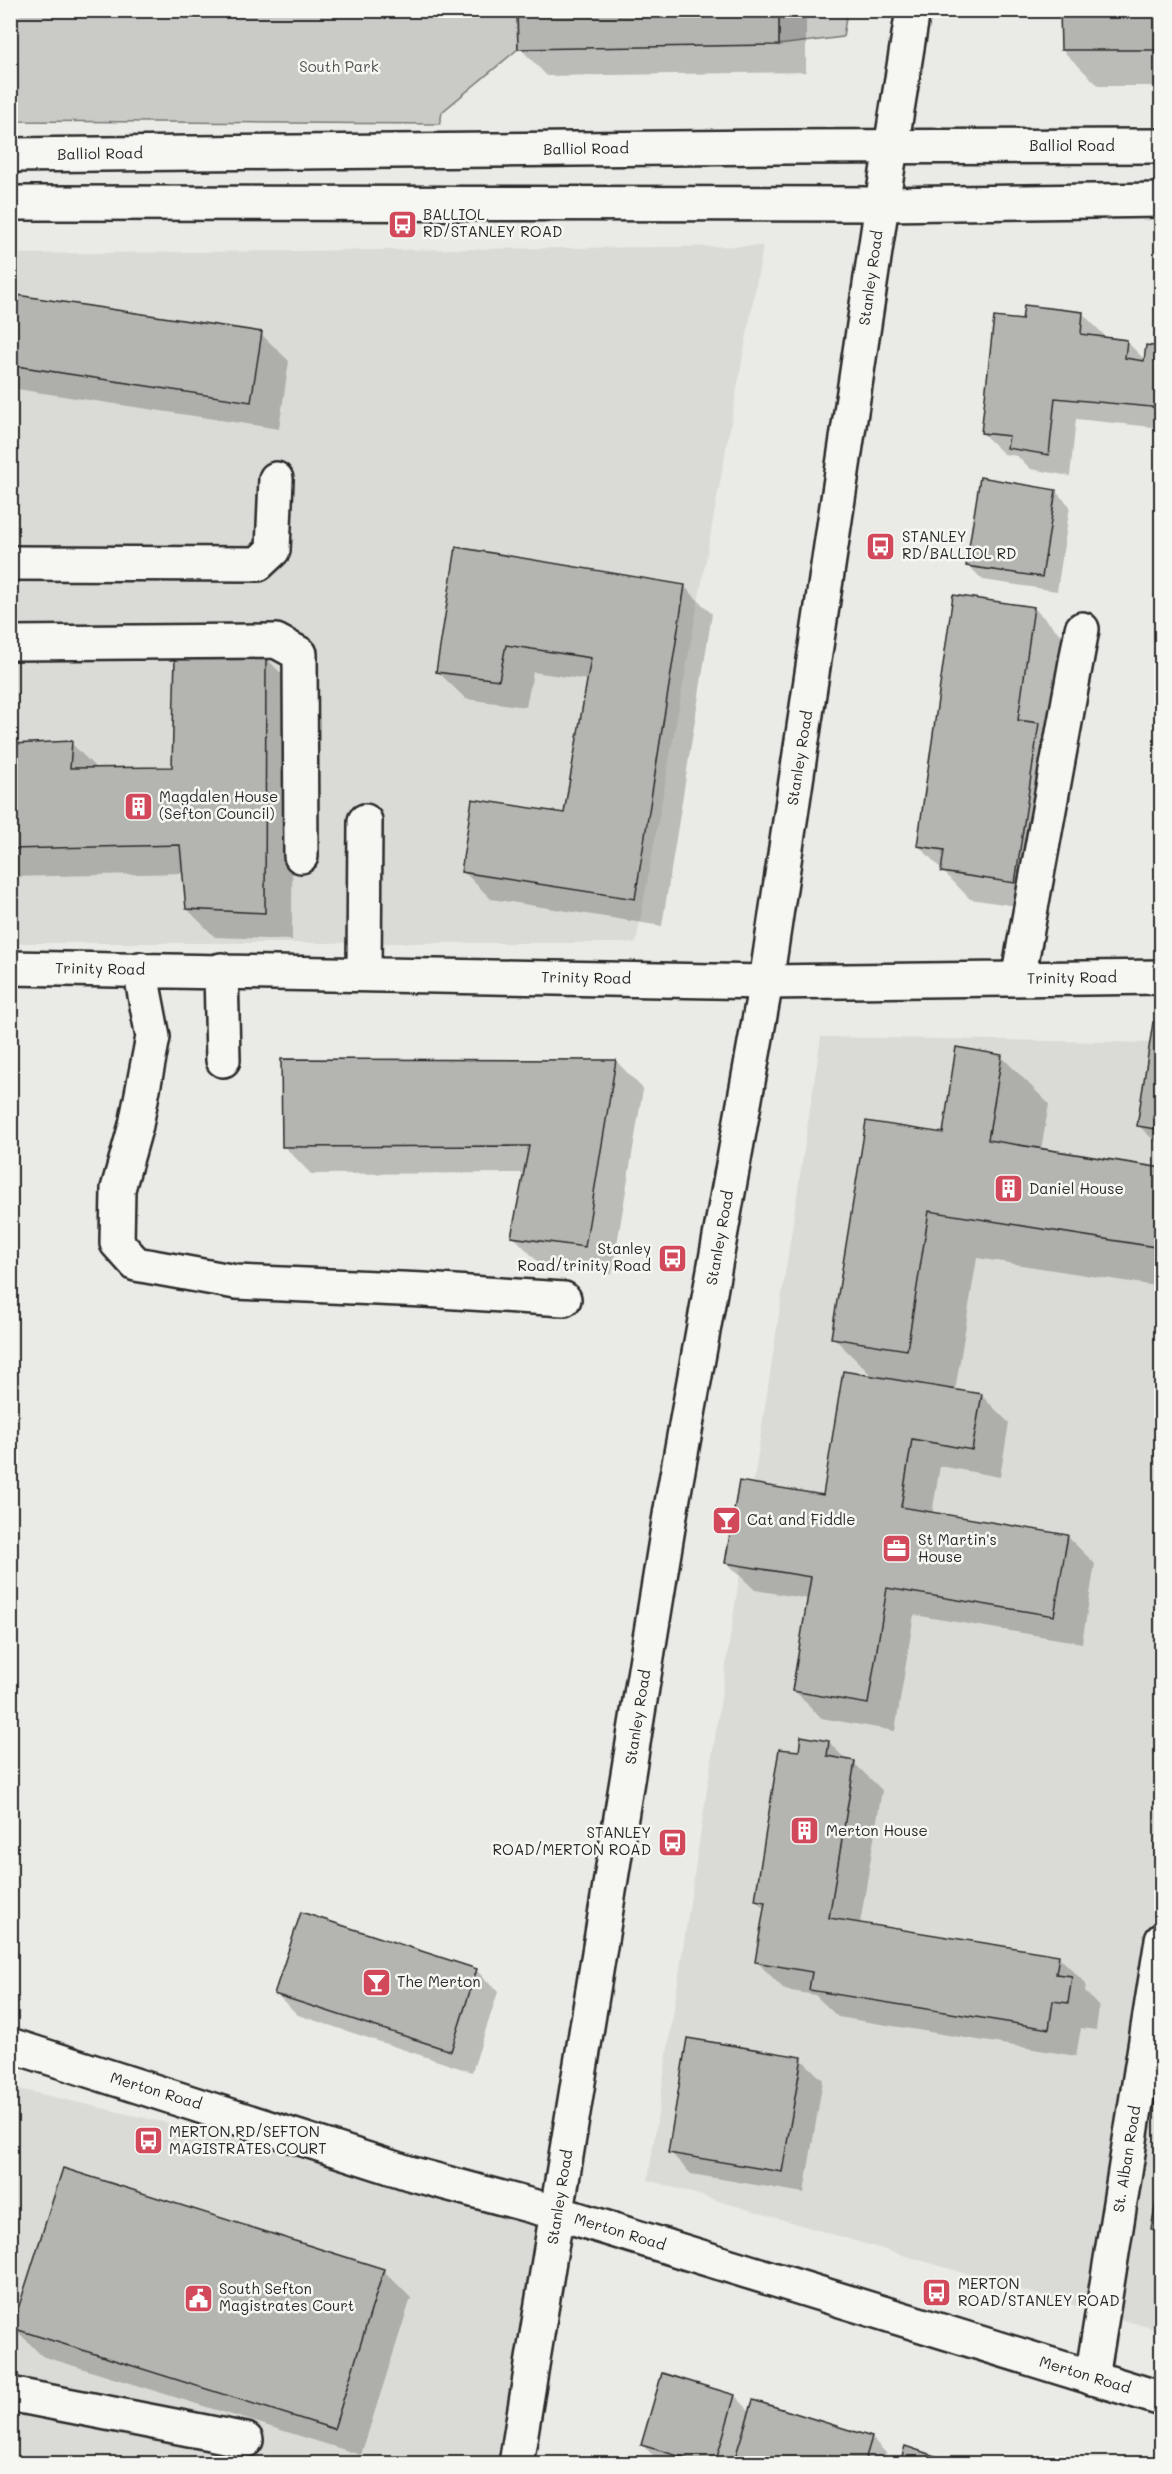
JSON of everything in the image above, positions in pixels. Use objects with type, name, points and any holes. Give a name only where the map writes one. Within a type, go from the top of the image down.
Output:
[{"type":"main road","name":"Stanley Road","points":[[516,2463],[672,1503],[766,982],[913,10]]},
{"type":"main road","name":"Balliol Road","points":[[10,155],[1161,146]]},
{"type":"main road","points":[[10,203],[882,204],[1161,200]]},
{"type":"main road","points":[[10,562],[258,564],[273,550],[276,479]]},
{"type":"main road","points":[[1017,979],[1082,629]]},
{"type":"main road","points":[[10,643],[276,641],[300,654],[301,856]]},
{"type":"main road","points":[[364,974],[365,821]]},
{"type":"main road","name":"Trinity Road","points":[[10,968],[221,970],[766,982],[1161,977]]},
{"type":"main road","points":[[140,969],[153,1037],[136,1125],[118,1189],[117,1243],[136,1264],[236,1282],[564,1299]]},
{"type":"main road","points":[[221,970],[223,1060]]},
{"type":"main road","name":"St. Alban Road","points":[[1092,2378],[1161,1940]]},
{"type":"main road","name":"Merton Road","points":[[10,2045],[409,2173],[558,2213],[1161,2399]]},
{"type":"main road","points":[[10,2394],[246,2440]]},
{"type":"shaded area","points":[[763,246],[636,943],[11,943],[10,254]]},
{"type":"shaded area","points":[[821,1037],[1161,1043],[1161,2331],[648,2180]]},
{"type":"shaded area","points":[[10,2087],[558,2213],[516,2463],[42,2464],[11,2458]]},
{"type":"green space","name":"South Park","points":[[11,11],[517,11],[518,49],[442,112],[440,124],[11,121]]},
{"type":"green space","points":[[779,11],[847,11],[843,37],[779,45]]},
{"type":"building","points":[[517,10],[779,10],[779,45],[518,49]]},
{"type":"building","points":[[1060,10],[1162,10],[1162,50],[1061,50]]},
{"type":"building","points":[[10,294],[262,332],[251,402],[10,365]]},
{"type":"building","points":[[1024,305],[1083,312],[1081,334],[1127,340],[1125,358],[1144,361],[1146,345],[1162,347],[1162,408],[1055,398],[1049,455],[1007,448],[1009,436],[981,433],[994,317],[1022,320]]},
{"type":"building","points":[[980,477],[1056,490],[1042,577],[966,566]]},
{"type":"building","points":[[456,547],[685,585],[635,899],[461,872],[472,799],[564,813],[591,658],[506,645],[499,680],[436,672]]},
{"type":"building","points":[[953,595],[1034,607],[1018,720],[1039,723],[1015,883],[941,872],[944,850],[917,846]]},
{"type":"building","name":"Magdalen House (Sefton Council)","points":[[266,656],[265,913],[186,909],[180,845],[10,849],[11,744],[72,741],[70,768],[172,767],[175,657]]},
{"type":"building","points":[[1153,1022],[1162,1023],[1162,1130],[1137,1126]]},
{"type":"building","name":"Daniel House","points":[[956,1047],[1002,1055],[988,1140],[1162,1168],[1162,1248],[929,1211],[907,1350],[831,1338],[866,1121],[943,1133]]},
{"type":"building","points":[[281,1059],[616,1060],[585,1247],[511,1237],[529,1146],[282,1147]]},
{"type":"building","name":"St Martin's House","points":[[843,1371],[982,1394],[972,1450],[912,1439],[901,1507],[1068,1535],[1054,1616],[887,1588],[868,1704],[792,1691],[811,1577],[725,1563],[739,1481],[823,1495]]},
{"type":"building","name":"Merton House","points":[[801,1736],[829,1741],[827,1756],[855,1761],[829,1918],[1059,1955],[1056,1974],[1072,1976],[1068,2003],[1053,2001],[1049,2029],[809,1990],[812,1972],[755,1962],[765,1902],[755,1900],[779,1749],[799,1751]]},
{"type":"building","name":"The Merton","points":[[301,1912],[477,1969],[451,2051],[274,1994]]},
{"type":"building","points":[[687,2038],[802,2057],[782,2172],[668,2153]]},
{"type":"building","name":"South Sefton Magistrates Court","points":[[63,2168],[384,2269],[334,2429],[12,2328]]},
{"type":"building","points":[[1162,2168],[1162,2231],[1151,2229]]},
{"type":"building","points":[[662,2373],[735,2395],[715,2464],[705,2464],[641,2445]]},
{"type":"building","points":[[753,2400],[872,2437],[864,2464],[733,2464]]},
{"type":"building","points":[[905,2446],[959,2464],[887,2464],[889,2459],[900,2463]]},
{"type":"place","name":"BALLIOL RD/STANLEY ROAD","points":[[402,224]]},
{"type":"place","name":"STANLEY RD/BALLIOL RD","points":[[881,546]]},
{"type":"place","name":"Magdalen House (Sefton Council)","points":[[138,806]]},
{"type":"place","name":"Daniel House","points":[[1008,1189]]},
{"type":"place","name":"Stanley Road/trinity Road","points":[[672,1258]]},
{"type":"place","name":"Cat and Fiddle","points":[[726,1520]]},
{"type":"place","name":"St Martin's House","points":[[897,1549]]},
{"type":"place","name":"Merton House","points":[[805,1831]]},
{"type":"place","name":"STANLEY ROAD/MERTON ROAD","points":[[672,1842]]},
{"type":"place","name":"The Merton","points":[[376,1982]]},
{"type":"place","name":"MERTON RD/SEFTON MAGISTRATES COURT","points":[[148,2141]]},
{"type":"place","name":"MERTON ROAD/STANLEY ROAD","points":[[937,2293]]},
{"type":"place","name":"South Sefton Magistrates Court","points":[[198,2298]]}]
